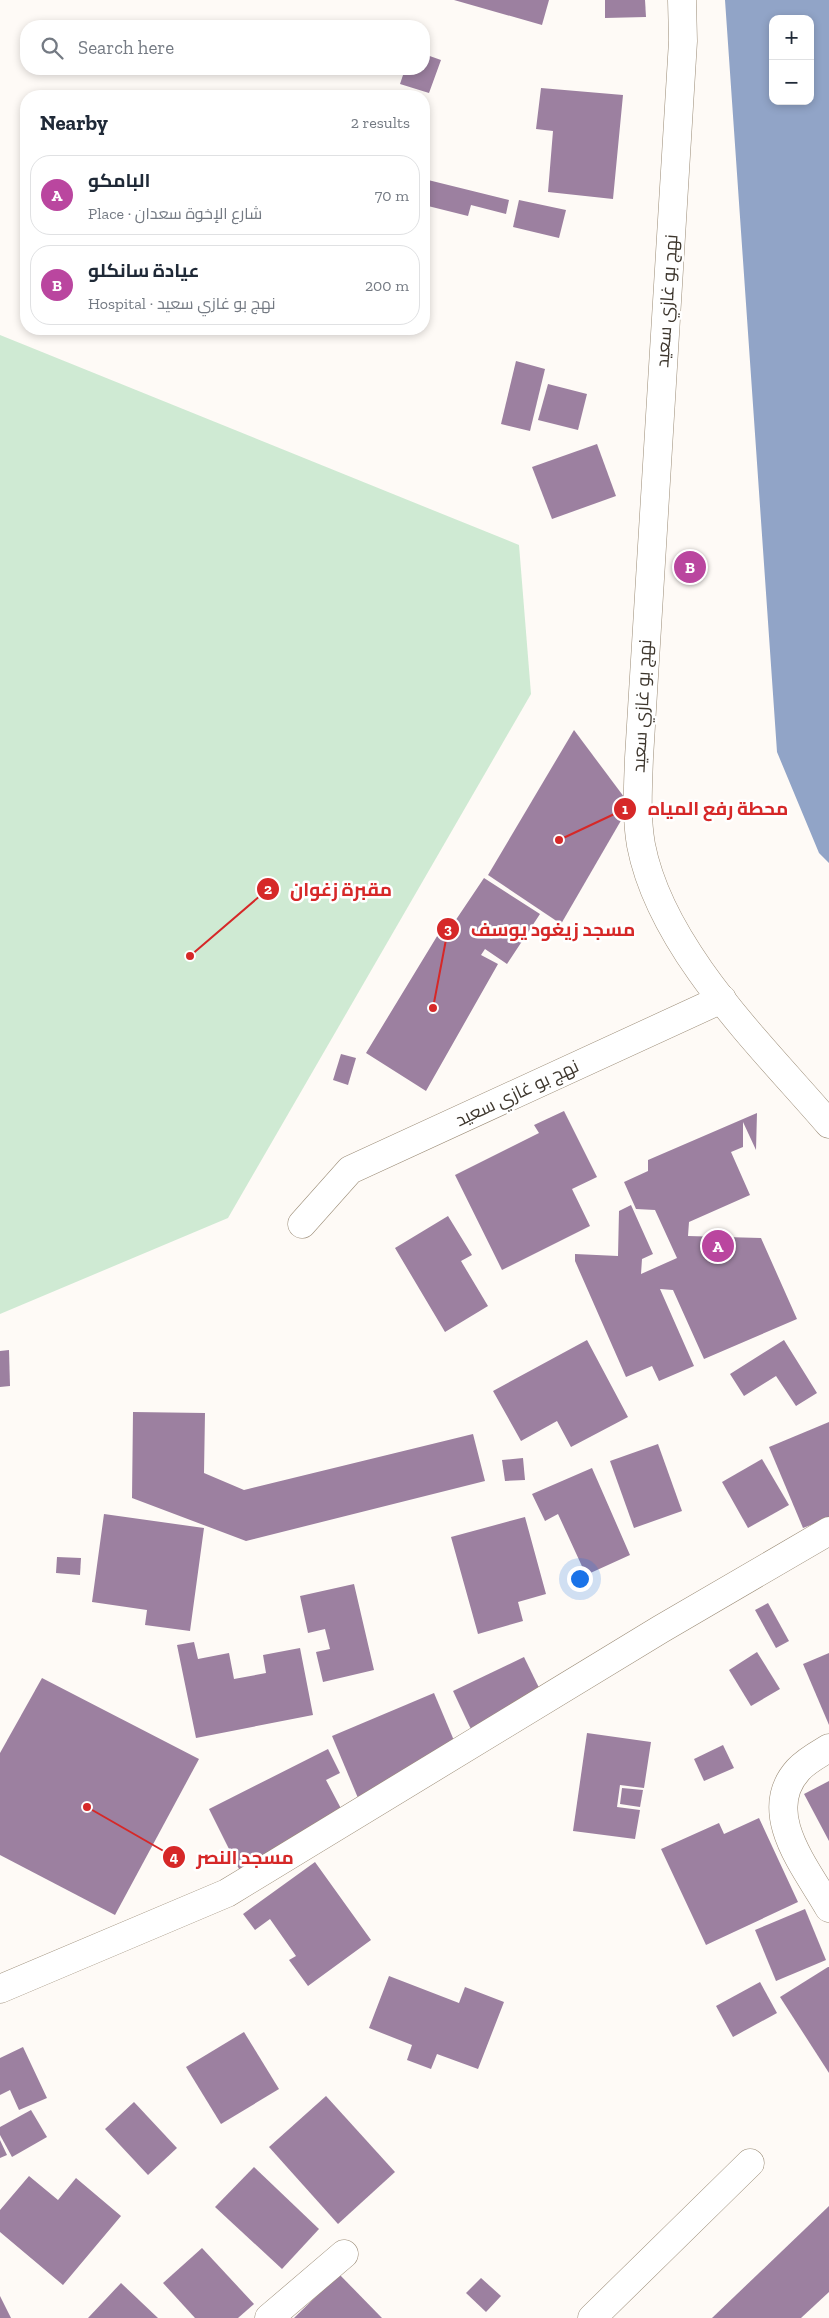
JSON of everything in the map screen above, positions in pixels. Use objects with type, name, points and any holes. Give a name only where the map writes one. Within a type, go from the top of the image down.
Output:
[{"type":"street","name":"نهج بو غازي سعيد","points":[[302,1224],[350,1170],[722,999],[671,924],[657,894],[642,847],[638,811],[638,758],[683,41],[682,0]]},
{"type":"street","points":[[722,999],[829,1124]]},
{"type":"street","points":[[0,1989],[227,1893],[661,1629],[829,1531]]},
{"type":"street","points":[[829,1748],[808,1761],[791,1779],[785,1790],[782,1815],[790,1839],[829,1908]]},
{"type":"street","points":[[592,2318],[750,2163]]},
{"type":"street","points":[[269,2318],[344,2254]]},
{"type":"green space","points":[[0,335],[519,545],[531,694],[228,1218],[0,1314]]},
{"type":"water","points":[[725,0],[829,0],[829,863],[819,853],[777,752]]},
{"type":"building","points":[[454,0],[549,0],[542,25]]},
{"type":"building","points":[[605,0],[645,0],[646,17],[605,18]]},
{"type":"building","points":[[430,56],[441,60],[430,90],[419,90],[400,84],[403,75],[430,75]]},
{"type":"building","points":[[541,88],[623,95],[613,199],[548,192],[553,131],[536,129]]},
{"type":"building","points":[[430,180],[509,200],[506,214],[471,205],[468,216],[430,206]]},
{"type":"building","points":[[519,200],[566,210],[559,238],[513,227]]},
{"type":"building","points":[[516,361],[545,369],[530,431],[501,424]]},
{"type":"building","points":[[548,384],[587,394],[578,430],[538,420]]},
{"type":"building","points":[[597,444],[616,496],[552,519],[532,467]]},
{"type":"building","points":[[574,730],[630,805],[561,924],[488,875]]},
{"type":"building","points":[[484,878],[540,914],[507,964],[485,949],[481,955],[498,964],[426,1091],[366,1053],[439,933],[445,936]]},
{"type":"building","points":[[341,1054],[356,1058],[348,1085],[333,1080]]},
{"type":"building","points":[[564,1111],[597,1177],[572,1189],[590,1226],[502,1270],[455,1175],[539,1133],[534,1125]]},
{"type":"building","points":[[757,1113],[756,1150],[743,1122],[743,1147],[731,1152],[750,1195],[689,1222],[688,1236],[761,1238],[797,1319],[704,1359],[673,1290],[660,1289],[694,1366],[659,1381],[652,1366],[626,1377],[575,1261],[575,1254],[618,1256],[619,1211],[631,1205],[653,1254],[642,1259],[641,1274],[677,1258],[655,1210],[636,1209],[624,1182],[648,1171],[648,1160]]},
{"type":"building","points":[[448,1216],[472,1255],[461,1261],[488,1306],[445,1332],[395,1248]]},
{"type":"building","points":[[587,1340],[628,1417],[571,1447],[557,1421],[521,1441],[493,1391]]},
{"type":"building","points":[[784,1340],[817,1393],[796,1406],[776,1376],[744,1396],[730,1374]]},
{"type":"building","points":[[9,1350],[10,1386],[0,1387],[0,1351]]},
{"type":"building","points":[[133,1412],[205,1413],[204,1473],[244,1490],[473,1434],[485,1481],[246,1541],[132,1498]]},
{"type":"building","points":[[829,1422],[829,1518],[803,1528],[769,1447]]},
{"type":"building","points":[[658,1444],[682,1511],[634,1528],[610,1461]]},
{"type":"building","points":[[523,1458],[525,1480],[505,1481],[502,1460]]},
{"type":"building","points":[[762,1459],[789,1505],[748,1528],[722,1482]]},
{"type":"building","points":[[592,1468],[630,1555],[586,1575],[558,1514],[545,1521],[532,1494]]},
{"type":"building","points":[[104,1514],[204,1528],[190,1631],[145,1625],[147,1610],[92,1602]]},
{"type":"building","points":[[525,1517],[546,1594],[518,1602],[523,1621],[478,1634],[451,1537]]},
{"type":"building","points":[[57,1557],[81,1558],[80,1575],[56,1573]]},
{"type":"building","points":[[354,1584],[374,1670],[323,1682],[316,1652],[330,1649],[325,1629],[308,1633],[300,1596]]},
{"type":"building","points":[[768,1603],[789,1641],[776,1648],[755,1610]]},
{"type":"building","points":[[194,1642],[198,1659],[229,1653],[234,1679],[266,1673],[263,1655],[300,1648],[313,1715],[196,1738],[177,1645]]},
{"type":"building","points":[[757,1652],[780,1689],[751,1706],[729,1670]]},
{"type":"building","points":[[829,1653],[829,1725],[803,1664]]},
{"type":"building","points":[[524,1657],[545,1700],[477,1742],[453,1691]]},
{"type":"building","points":[[42,1678],[199,1759],[115,1915],[0,1855],[0,1753]]},
{"type":"building","points":[[434,1693],[458,1750],[358,1798],[332,1736]]},
{"type":"building","points":[[587,1733],[651,1742],[644,1788],[620,1785],[617,1807],[640,1810],[635,1839],[573,1831]]},
{"type":"building","points":[[723,1745],[734,1768],[704,1781],[694,1759]]},
{"type":"building","points":[[328,1749],[340,1773],[326,1780],[346,1818],[240,1871],[209,1809]]},
{"type":"building","points":[[829,1781],[829,1841],[804,1794]]},
{"type":"building","points":[[622,1788],[643,1790],[640,1807],[620,1804]]},
{"type":"building","points":[[759,1818],[798,1902],[706,1945],[661,1849],[719,1823],[724,1834]]},
{"type":"building","points":[[315,1862],[371,1940],[308,1986],[289,1960],[296,1956],[270,1919],[255,1930],[243,1914]]},
{"type":"building","points":[[805,1909],[826,1960],[776,1981],[755,1930]]},
{"type":"building","points":[[829,1967],[829,2073],[780,1997]]},
{"type":"building","points":[[389,1976],[459,2003],[465,1987],[504,2002],[478,2069],[437,2054],[431,2069],[407,2060],[412,2045],[369,2028]]},
{"type":"building","points":[[760,1982],[777,2013],[733,2037],[716,2006]]},
{"type":"building","points":[[244,2032],[279,2089],[221,2124],[186,2067]]},
{"type":"building","points":[[23,2047],[47,2098],[19,2110],[10,2090],[0,2095],[0,2058]]},
{"type":"building","points":[[326,2096],[395,2172],[338,2224],[269,2147]]},
{"type":"building","points":[[134,2102],[177,2148],[148,2175],[105,2129]]},
{"type":"building","points":[[31,2110],[47,2137],[12,2157],[0,2135],[0,2127]]},
{"type":"building","points":[[0,2140],[7,2155],[0,2158]]},
{"type":"building","points":[[254,2167],[319,2229],[282,2269],[215,2207]]},
{"type":"building","points":[[29,2176],[58,2200],[76,2178],[121,2216],[63,2285],[0,2232],[0,2210]]},
{"type":"building","points":[[829,2206],[829,2292],[801,2318],[712,2318]]},
{"type":"building","points":[[202,2248],[254,2304],[238,2318],[195,2318],[163,2283]]},
{"type":"building","points":[[339,2274],[382,2318],[294,2318]]},
{"type":"building","points":[[481,2278],[501,2296],[486,2312],[466,2293]]},
{"type":"building","points":[[121,2283],[158,2318],[88,2318]]},
{"type":"building","points":[[0,2296],[11,2318],[0,2318]]},
{"type":"place","name":"عيادة سانكلو","points":[[690,567]]},
{"type":"place","name":"محطة رفع المياه","points":[[559,840]]},
{"type":"place","name":"مقبرة زغوان","points":[[190,956]]},
{"type":"place","name":"مسجد زيغود يوسف","points":[[433,1008]]},
{"type":"place","name":"البامكو","points":[[718,1246]]},
{"type":"place","name":"مسجد النصر","points":[[87,1807]]}]
